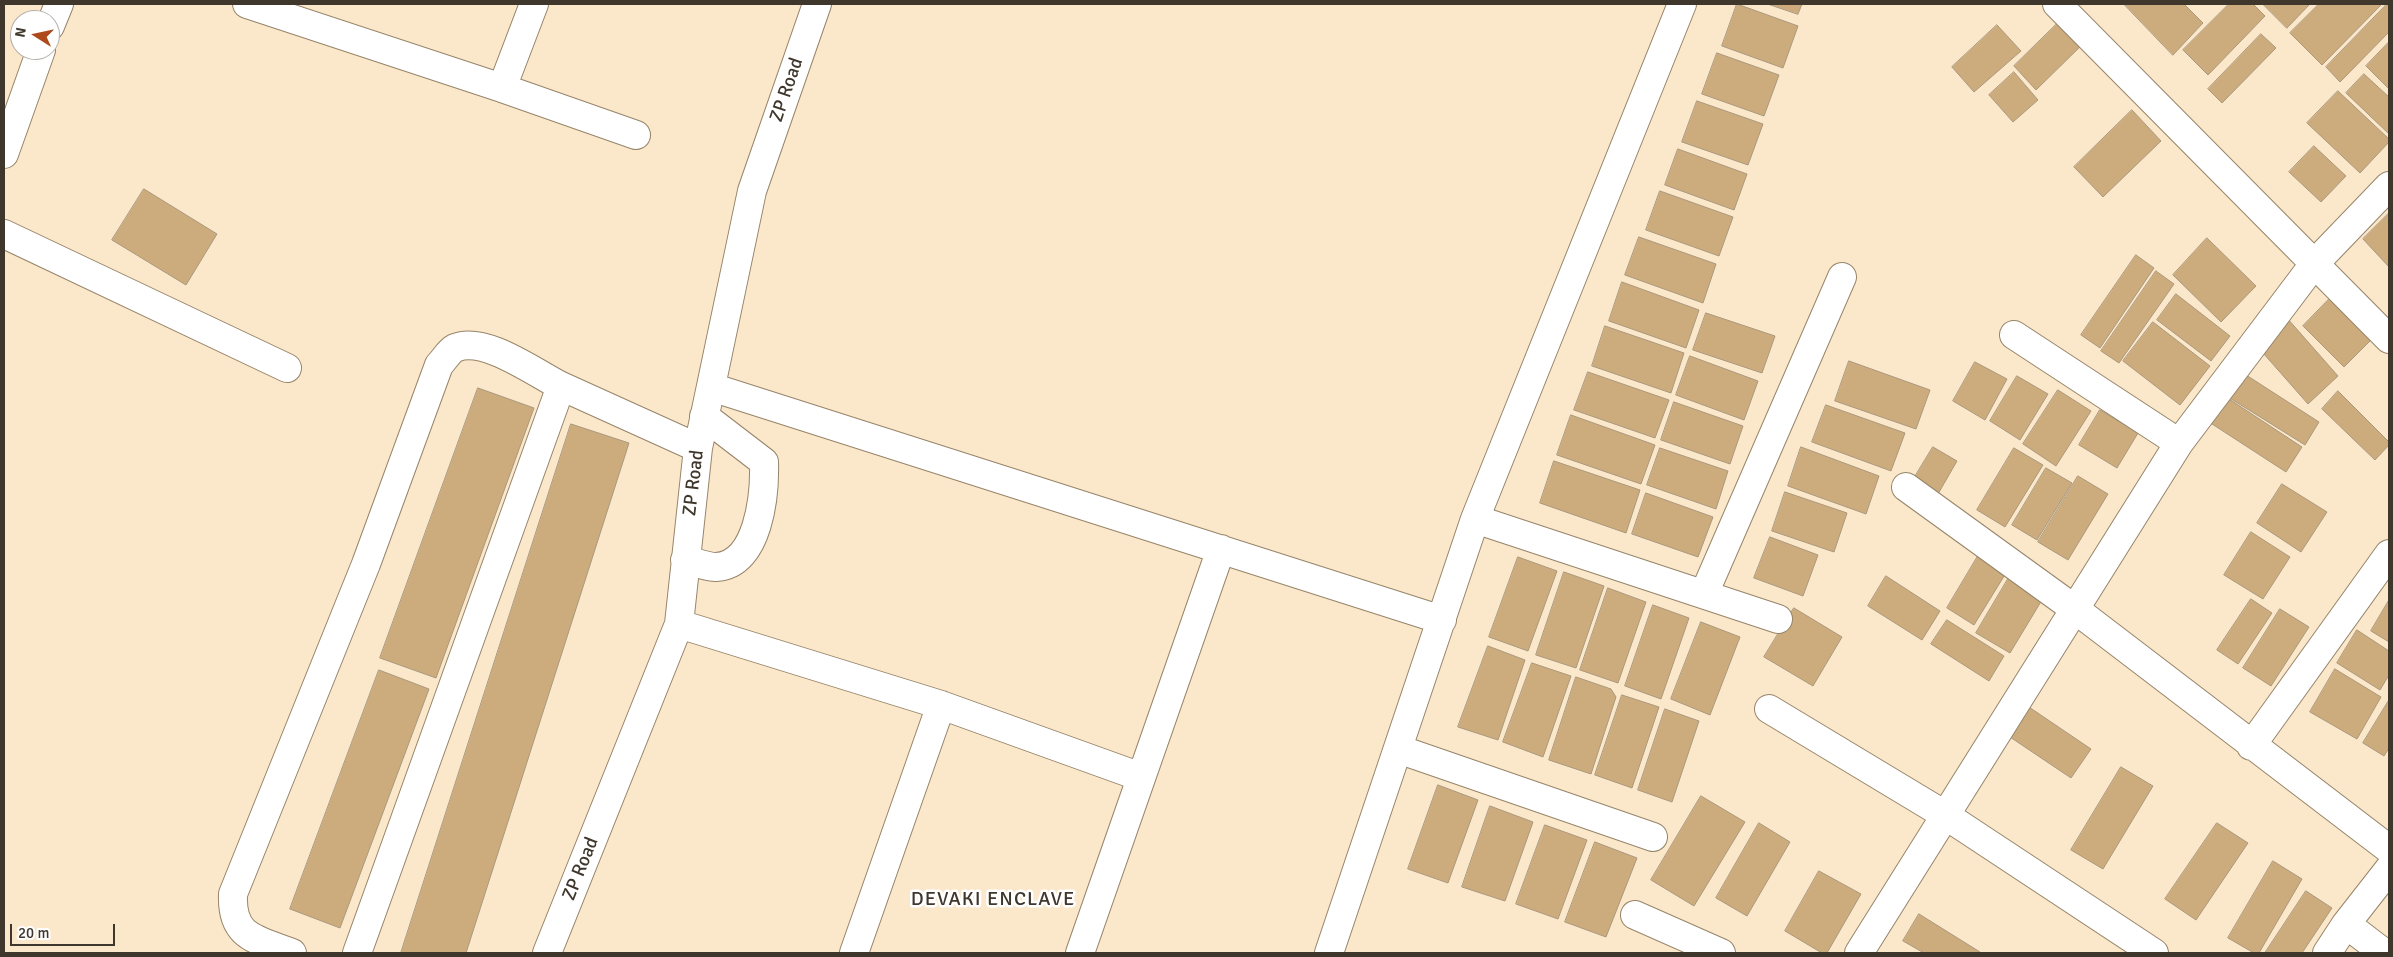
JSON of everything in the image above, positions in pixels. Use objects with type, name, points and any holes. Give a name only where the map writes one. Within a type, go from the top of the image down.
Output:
[{"type":"street","points":[[247,4],[502,88],[636,135]]},
{"type":"street","points":[[502,88],[534,4]]},
{"type":"street","name":"ZP Road","points":[[547,953],[679,624],[698,448],[752,191],[817,4]]},
{"type":"street","points":[[1329,953],[1475,519],[1682,4]]},
{"type":"street","points":[[2058,4],[2389,339]]},
{"type":"street","points":[[4,154],[37,60]]},
{"type":"street","points":[[1859,953],[2076,610],[2179,443],[2314,264],[2389,186]]},
{"type":"street","points":[[4,234],[287,368]]},
{"type":"street","points":[[1704,594],[1842,278]]},
{"type":"street","points":[[2014,336],[2179,443]]},
{"type":"street","points":[[292,953],[254,938],[238,926],[232,912],[233,894],[366,564],[439,365],[454,349],[469,345],[485,346],[561,386],[698,448]]},
{"type":"street","points":[[357,953],[561,386]]},
{"type":"street","points":[[711,387],[1442,620]]},
{"type":"street","points":[[686,560],[716,566],[735,561],[750,545],[764,482],[764,462],[704,416]]},
{"type":"street","points":[[1906,488],[2076,610],[2251,746],[2389,849]]},
{"type":"street","points":[[1475,519],[1778,619]]},
{"type":"street","points":[[1080,953],[1221,549]]},
{"type":"street","points":[[2251,746],[2389,554]]},
{"type":"street","points":[[679,624],[941,706],[1142,777]]},
{"type":"street","points":[[854,953],[941,706]]},
{"type":"street","points":[[1769,708],[1945,815],[2154,953]]},
{"type":"street","points":[[1398,749],[1653,837]]},
{"type":"street","points":[[2327,953],[2346,924],[2389,869]]},
{"type":"street","points":[[1636,915],[1721,953]]},
{"type":"street","points":[[2346,924],[2384,953]]},
{"type":"building","points":[[1737,4],[1798,26],[1783,68],[1722,46]]},
{"type":"building","points":[[1768,4],[1802,4],[1798,14]]},
{"type":"building","points":[[2124,4],[2184,4],[2203,23],[2173,55]]},
{"type":"building","points":[[2229,4],[2253,4],[2265,16],[2208,75],[2183,50]]},
{"type":"building","points":[[2263,4],[2310,4],[2287,28]]},
{"type":"building","points":[[2319,4],[2382,4],[2322,65],[2290,33]]},
{"type":"building","points":[[2389,4],[2389,32],[2340,82],[2326,67]]},
{"type":"building","points":[[2065,16],[2087,40],[2036,90],[2014,66]]},
{"type":"building","points":[[1997,25],[2021,51],[1974,92],[1952,67]]},
{"type":"building","points":[[2261,34],[2276,48],[2222,103],[2208,89]]},
{"type":"building","points":[[2389,42],[2389,89],[2366,66]]},
{"type":"building","points":[[1717,53],[1779,75],[1764,116],[1702,94]]},
{"type":"building","points":[[2014,72],[2038,100],[2013,122],[1989,95]]},
{"type":"building","points":[[2364,74],[2389,97],[2389,134],[2346,93]]},
{"type":"building","points":[[2338,91],[2389,139],[2389,142],[2360,173],[2307,123]]},
{"type":"building","points":[[1697,101],[1763,124],[1748,165],[1682,142]]},
{"type":"building","points":[[2132,110],[2161,141],[2103,197],[2074,167]]},
{"type":"building","points":[[2314,146],[2346,176],[2321,202],[2289,172]]},
{"type":"building","points":[[1678,149],[1747,174],[1734,210],[1665,185]]},
{"type":"building","points":[[144,189],[217,234],[186,285],[112,240]]},
{"type":"building","points":[[1660,191],[1733,217],[1719,256],[1646,230]]},
{"type":"building","points":[[2389,213],[2389,267],[2363,239]]},
{"type":"building","points":[[1639,237],[1716,264],[1703,303],[1625,275]]},
{"type":"building","points":[[2207,238],[2256,286],[2221,322],[2173,275]]},
{"type":"building","points":[[2136,255],[2154,268],[2100,348],[2081,335]]},
{"type":"building","points":[[2156,271],[2174,284],[2119,363],[2101,351]]},
{"type":"building","points":[[1622,282],[1699,310],[1686,348],[1609,321]]},
{"type":"building","points":[[2336,292],[2377,334],[2344,367],[2303,326]]},
{"type":"building","points":[[2176,294],[2230,336],[2211,361],[2157,320]]},
{"type":"building","points":[[1706,313],[1775,336],[1762,373],[1693,350]]},
{"type":"building","points":[[2287,318],[2338,376],[2308,404],[2256,345]]},
{"type":"building","points":[[2153,322],[2210,366],[2180,405],[2123,361]]},
{"type":"building","points":[[1605,326],[1684,353],[1671,393],[1592,366]]},
{"type":"building","points":[[1690,356],[1758,381],[1744,420],[1676,395]]},
{"type":"building","points":[[1849,361],[1930,390],[1916,429],[1835,401]]},
{"type":"building","points":[[1975,362],[2007,379],[1985,420],[1953,401]]},
{"type":"building","points":[[1588,372],[1669,400],[1655,438],[1574,410]]},
{"type":"building","points":[[2243,373],[2319,422],[2305,445],[2228,397]]},
{"type":"building","points":[[2017,376],[2048,394],[2020,440],[1990,421]]},
{"type":"building","points":[[478,388],[534,408],[436,678],[380,658]]},
{"type":"building","points":[[2058,390],[2091,411],[2056,466],[2023,444]]},
{"type":"building","points":[[2338,391],[2389,442],[2389,445],[2375,460],[2322,409]]},
{"type":"building","points":[[2226,397],[2302,447],[2286,472],[2209,422]]},
{"type":"building","points":[[1674,402],[1743,426],[1730,464],[1661,440]]},
{"type":"building","points":[[1826,405],[1905,433],[1891,471],[1812,442]]},
{"type":"building","points":[[2100,410],[2138,433],[2117,468],[2079,445]]},
{"type":"building","points":[[1571,415],[1655,445],[1641,484],[1557,455]]},
{"type":"building","points":[[571,424],[629,443],[466,953],[401,953]]},
{"type":"building","points":[[1801,447],[1879,476],[1866,514],[1788,486]]},
{"type":"building","points":[[1933,447],[1957,461],[1938,494],[1913,480]]},
{"type":"building","points":[[1660,448],[1728,471],[1716,509],[1647,485]]},
{"type":"building","points":[[2014,448],[2043,465],[2005,527],[1977,510]]},
{"type":"building","points":[[1554,461],[1640,490],[1626,533],[1540,503]]},
{"type":"building","points":[[2046,468],[2072,483],[2037,540],[2012,525]]},
{"type":"building","points":[[2078,476],[2108,494],[2068,560],[2038,542]]},
{"type":"building","points":[[2282,484],[2327,512],[2301,552],[2257,523]]},
{"type":"building","points":[[1785,492],[1847,513],[1834,552],[1772,531]]},
{"type":"building","points":[[1646,493],[1713,517],[1698,557],[1632,534]]},
{"type":"building","points":[[2251,532],[2290,557],[2263,599],[2224,575]]},
{"type":"building","points":[[1770,537],[1818,555],[1803,596],[1754,578]]},
{"type":"building","points":[[1978,556],[2006,573],[1974,625],[1947,608]]},
{"type":"building","points":[[1518,557],[1557,571],[1528,651],[1489,637]]},
{"type":"building","points":[[1564,572],[1604,586],[1576,668],[1536,655]]},
{"type":"building","points":[[2011,574],[2045,595],[2010,653],[1976,633]]},
{"type":"building","points":[[1886,576],[1940,611],[1922,640],[1868,606]]},
{"type":"building","points":[[1608,588],[1646,602],[1618,683],[1580,670]]},
{"type":"building","points":[[2251,599],[2272,613],[2238,664],[2217,650]]},
{"type":"building","points":[[2389,600],[2389,642],[2371,631]]},
{"type":"building","points":[[1653,605],[1689,618],[1661,699],[1625,686]]},
{"type":"building","points":[[1794,608],[1842,637],[1813,686],[1764,657]]},
{"type":"building","points":[[2280,609],[2309,627],[2271,686],[2243,668]]},
{"type":"building","points":[[1947,620],[2004,656],[1989,681],[1931,644]]},
{"type":"building","points":[[1701,622],[1740,637],[1710,715],[1671,699]]},
{"type":"building","points":[[2357,630],[2389,651],[2389,675],[2380,690],[2337,663]]},
{"type":"building","points":[[1488,646],[1525,660],[1498,740],[1458,727]]},
{"type":"building","points":[[1532,663],[1571,676],[1543,757],[1503,742]]},
{"type":"building","points":[[2335,669],[2381,697],[2357,739],[2310,712]]},
{"type":"building","points":[[379,670],[429,689],[340,928],[290,909]]},
{"type":"building","points":[[1576,677],[1611,689],[1616,697],[1591,774],[1549,760]]},
{"type":"building","points":[[1622,695],[1659,707],[1632,788],[1595,775]]},
{"type":"building","points":[[2389,700],[2389,748],[2384,756],[2363,743]]},
{"type":"building","points":[[2023,703],[2091,749],[2071,778],[2004,733]]},
{"type":"building","points":[[1665,709],[1699,721],[1672,802],[1638,790]]},
{"type":"building","points":[[2121,767],[2153,786],[2103,869],[2071,850]]},
{"type":"building","points":[[1438,785],[1478,800],[1448,883],[1408,869]]},
{"type":"building","points":[[1701,796],[1745,822],[1694,906],[1651,880]]},
{"type":"building","points":[[1490,806],[1533,822],[1505,901],[1462,887]]},
{"type":"building","points":[[1759,823],[1790,842],[1747,916],[1716,898]]},
{"type":"building","points":[[2217,823],[2248,843],[2196,920],[2165,899]]},
{"type":"building","points":[[1545,825],[1587,840],[1558,919],[1516,904]]},
{"type":"building","points":[[1595,842],[1637,858],[1606,937],[1565,922]]},
{"type":"building","points":[[2273,861],[2302,879],[2259,953],[2254,953],[2228,938]]},
{"type":"building","points":[[1819,871],[1861,894],[1827,953],[1822,953],[1785,931]]},
{"type":"building","points":[[2306,891],[2332,908],[2302,953],[2265,953]]},
{"type":"building","points":[[1919,914],[1980,952],[1924,953],[1903,941]]},
{"type":"district","name":"DEVAKI ENCLAVE","points":[[993,900]]}]
